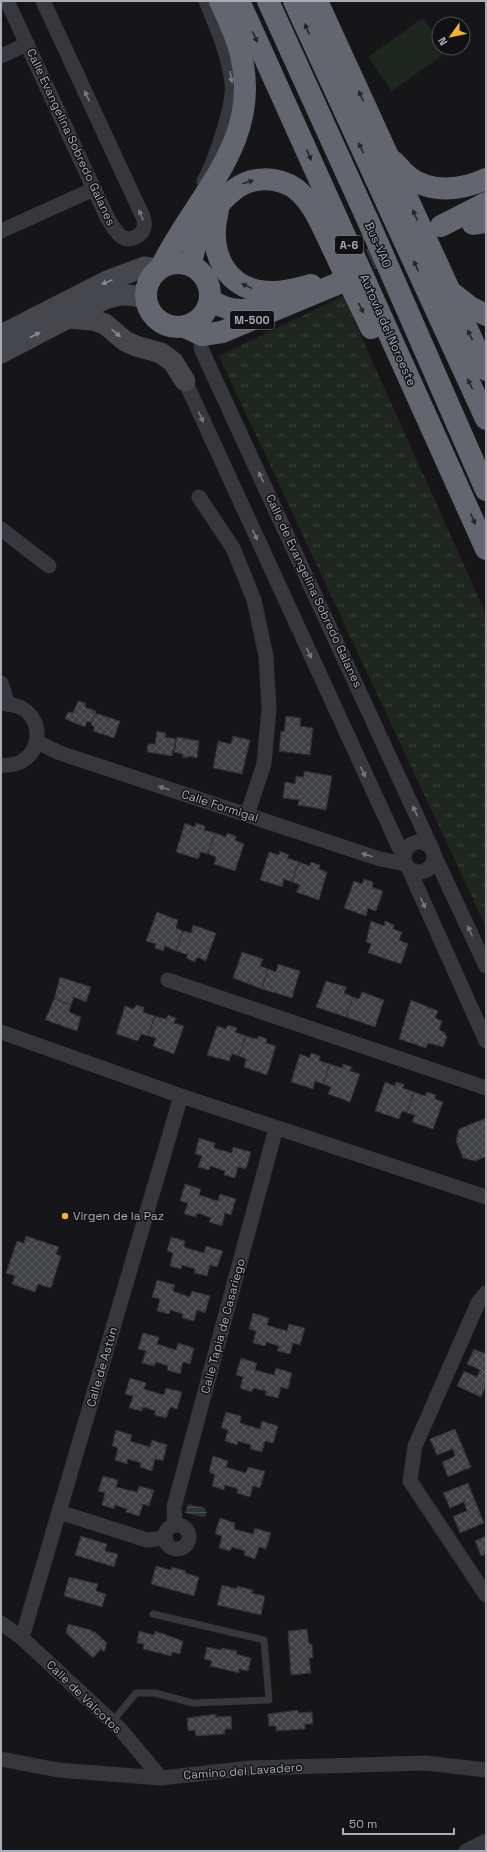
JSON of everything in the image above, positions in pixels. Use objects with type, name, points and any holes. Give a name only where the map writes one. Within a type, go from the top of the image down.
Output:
[{"type":"highway","points":[[145,299],[146,287],[155,264],[226,159],[237,135],[245,106],[246,90],[241,54],[234,33],[220,1]]},
{"type":"highway","name":"Autovía del Noroeste","points":[[239,1],[486,549]]},
{"type":"highway","name":"Bus-VAO","points":[[268,1],[369,223],[486,490]]},
{"type":"highway","points":[[294,1],[486,419]]},
{"type":"highway","points":[[317,1],[486,370]]},
{"type":"highway","points":[[389,157],[410,177],[428,186],[456,189],[486,179]]},
{"type":"highway","points":[[191,265],[193,250],[199,234],[232,191],[242,184],[258,179],[280,182],[296,189],[306,200],[318,219],[422,437],[459,488]]},
{"type":"highway","points":[[482,221],[443,231],[486,203]]},
{"type":"highway","points":[[219,206],[214,226],[216,250],[227,272],[235,279],[246,287],[260,291],[275,292],[312,284]]},
{"type":"highway","points":[[369,223],[427,336],[486,465]]},
{"type":"highway","points":[[155,264],[183,263],[191,265],[207,280],[210,305],[194,331]]},
{"type":"highway","name":"M-500","points":[[145,299],[150,313],[157,320],[174,328],[194,331],[222,332],[337,279],[312,284],[275,302],[258,308],[244,310],[219,306],[210,299]]},
{"type":"highway","points":[[448,288],[470,307],[486,315]]},
{"type":"street","name":"Calle Evangelina Sobredo Galanes","points":[[7,1],[107,217],[116,232],[124,238],[132,239],[140,234],[144,226],[143,217],[43,1]]},
{"type":"street","points":[[1,335],[82,293],[155,264],[206,176],[225,128],[232,84],[225,46],[206,1]]},
{"type":"street","points":[[1,56],[27,44]]},
{"type":"street","points":[[1,231],[94,189]]},
{"type":"street","points":[[1,353],[87,307],[118,295],[136,296],[145,299]]},
{"type":"street","points":[[67,318],[93,320],[105,324],[125,341],[136,346],[161,353],[173,362],[185,382],[486,1041]]},
{"type":"street","name":"Calle de Evangelina Sobredo Galanes","points":[[194,331],[208,366],[486,966]]},
{"type":"street","points":[[199,497],[233,548],[254,600],[266,656],[269,708],[264,764],[247,815]]},
{"type":"street","points":[[1,529],[49,566]]},
{"type":"street","points":[[1,683],[5,704],[18,706],[36,723],[37,742],[26,759],[12,766],[1,765]]},
{"type":"street","name":"Calle Formigal","points":[[37,742],[60,753],[380,860],[406,863]]},
{"type":"street","points":[[423,842],[433,852],[432,866],[425,872],[416,872],[406,863],[406,849],[413,843],[423,842]]},
{"type":"street","points":[[168,980],[486,1088]]},
{"type":"street","points":[[1,1032],[181,1096],[486,1197]]},
{"type":"street","name":"Calle de Astún","points":[[22,1638],[181,1096]]},
{"type":"street","name":"Calle Tapia de Casariego","points":[[175,1525],[174,1507],[276,1128]]},
{"type":"street","points":[[486,1293],[478,1303],[415,1446],[410,1481],[486,1595]]},
{"type":"street","points":[[59,1512],[147,1540],[165,1538]]},
{"type":"street","points":[[175,1525],[184,1527],[188,1530],[188,1543],[181,1549],[176,1550],[168,1546],[165,1538],[167,1529],[175,1525]]},
{"type":"street","name":"Calle de Valcotos","points":[[1,1623],[22,1638],[112,1722],[161,1778]]},
{"type":"street","name":"Camino del Lavadero","points":[[1,1759],[58,1770],[161,1778],[250,1768],[426,1762],[486,1770]]},
{"type":"street","points":[[466,1851],[486,1841]]},
{"type":"lane","points":[[112,1722],[136,1693],[154,1693],[193,1703],[269,1700],[264,1640],[153,1614]]},
{"type":"green space","points":[[423,18],[431,29],[431,56],[441,56],[392,91],[368,57]]},
{"type":"green space","points":[[343,296],[486,614],[486,927],[219,356]]},
{"type":"shaded area","points":[[188,1504],[205,1508],[207,1514],[203,1517],[185,1513]]},
{"type":"building","points":[[78,701],[86,703],[85,707],[96,711],[92,723],[87,721],[85,727],[65,719],[68,712],[73,713]]},
{"type":"building","points":[[95,713],[120,721],[114,738],[93,731],[95,727],[91,725]]},
{"type":"building","points":[[286,716],[301,718],[300,726],[313,728],[310,755],[279,751],[281,731],[284,732]]},
{"type":"building","points":[[157,731],[166,733],[165,737],[176,739],[172,756],[147,752],[148,744],[155,744]]},
{"type":"building","points":[[233,736],[250,740],[242,774],[213,768],[218,741],[231,744]]},
{"type":"building","points":[[177,737],[199,741],[197,758],[188,756],[187,758],[182,757],[183,754],[174,752]]},
{"type":"building","points":[[304,771],[332,776],[326,810],[298,805],[299,800],[283,798],[285,782],[295,784],[296,776],[304,777]]},
{"type":"building","points":[[185,823],[195,827],[196,823],[205,826],[204,830],[215,833],[208,854],[201,852],[198,859],[176,852]]},
{"type":"building","points":[[215,833],[226,837],[227,833],[236,836],[235,840],[244,844],[235,871],[214,864],[216,857],[208,854]]},
{"type":"building","points":[[280,851],[289,855],[287,858],[299,862],[292,882],[284,879],[282,887],[260,880],[269,852],[279,855]]},
{"type":"building","points":[[299,862],[310,866],[311,862],[320,865],[319,869],[327,872],[319,900],[296,892],[300,885],[292,882]]},
{"type":"building","points":[[364,879],[373,882],[372,887],[383,891],[376,911],[368,908],[366,916],[344,908],[354,881],[362,884]]},
{"type":"building","points":[[157,912],[178,920],[176,928],[183,931],[176,951],[165,946],[163,951],[155,948],[156,944],[146,941]]},
{"type":"building","points":[[371,921],[384,926],[385,921],[394,925],[393,929],[402,932],[399,940],[408,944],[401,964],[368,953],[371,944],[366,942]]},
{"type":"building","points":[[193,925],[216,933],[206,961],[197,957],[195,962],[186,958],[188,955],[176,951],[183,931],[191,933]]},
{"type":"building","points":[[242,952],[263,959],[260,966],[268,969],[262,989],[233,978]]},
{"type":"building","points":[[278,964],[300,971],[292,998],[262,989],[268,969],[276,972]]},
{"type":"building","points":[[60,977],[91,987],[86,1002],[74,997],[71,1005],[54,999]]},
{"type":"building","points":[[326,981],[347,987],[344,993],[353,997],[346,1017],[316,1007]]},
{"type":"building","points":[[362,992],[384,1000],[375,1027],[346,1017],[353,997],[359,999]]},
{"type":"building","points":[[54,999],[71,1005],[69,1012],[81,1017],[77,1031],[45,1020]]},
{"type":"building","points":[[411,1000],[438,1011],[435,1018],[442,1021],[439,1030],[444,1032],[447,1037],[443,1047],[428,1043],[426,1048],[399,1039]]},
{"type":"building","points":[[136,1005],[144,1007],[143,1012],[155,1016],[148,1036],[141,1034],[138,1041],[116,1034],[125,1006],[134,1009]]},
{"type":"building","points":[[168,1015],[176,1018],[174,1023],[184,1026],[174,1054],[153,1046],[156,1038],[148,1036],[155,1016],[166,1019]]},
{"type":"building","points":[[228,1025],[237,1028],[235,1032],[246,1036],[239,1056],[232,1054],[229,1061],[207,1055],[217,1026],[226,1029]]},
{"type":"building","points":[[246,1036],[257,1039],[259,1036],[267,1039],[266,1043],[276,1046],[267,1075],[244,1067],[246,1059],[239,1056]]},
{"type":"building","points":[[311,1053],[320,1056],[319,1061],[330,1064],[323,1084],[315,1081],[313,1089],[291,1082],[300,1054],[310,1058]]},
{"type":"building","points":[[330,1064],[342,1068],[343,1064],[352,1067],[350,1071],[360,1074],[350,1102],[328,1094],[331,1087],[323,1084]]},
{"type":"building","points":[[385,1082],[395,1086],[396,1082],[404,1084],[403,1088],[414,1092],[407,1113],[402,1111],[399,1119],[375,1111]]},
{"type":"building","points":[[414,1092],[425,1096],[427,1092],[436,1095],[435,1099],[443,1102],[433,1129],[412,1122],[415,1115],[407,1113]]},
{"type":"building","points":[[486,1118],[486,1160],[485,1157],[475,1161],[463,1158],[456,1141],[459,1129]]},
{"type":"building","points":[[199,1138],[215,1143],[214,1148],[232,1153],[233,1147],[251,1152],[246,1169],[238,1167],[235,1178],[224,1175],[225,1171],[210,1166],[209,1170],[198,1167],[202,1156],[195,1154]]},
{"type":"building","points":[[185,1184],[201,1189],[199,1195],[218,1201],[220,1194],[236,1199],[231,1215],[225,1213],[222,1226],[209,1222],[211,1218],[197,1213],[196,1217],[184,1214],[188,1203],[180,1201]]},
{"type":"building","points":[[26,1236],[59,1247],[56,1254],[61,1256],[51,1288],[38,1284],[35,1292],[12,1284],[15,1276],[6,1273],[17,1241],[24,1243]]},
{"type":"building","points":[[171,1237],[185,1241],[184,1247],[204,1253],[206,1246],[223,1251],[217,1267],[210,1265],[207,1276],[194,1273],[195,1269],[182,1265],[181,1269],[170,1266],[173,1253],[167,1251]]},
{"type":"building","points":[[157,1280],[175,1285],[173,1291],[190,1297],[192,1291],[210,1296],[205,1313],[197,1310],[194,1321],[182,1318],[183,1314],[170,1310],[169,1314],[157,1311],[160,1299],[152,1297]]},
{"type":"building","points":[[253,1313],[269,1318],[267,1325],[287,1331],[289,1324],[305,1328],[300,1345],[293,1343],[290,1354],[277,1351],[279,1346],[266,1342],[265,1346],[253,1343],[256,1331],[249,1329]]},
{"type":"building","points":[[143,1333],[159,1337],[157,1344],[176,1350],[178,1343],[194,1348],[190,1364],[183,1362],[180,1374],[167,1370],[168,1366],[156,1362],[154,1366],[142,1363],[146,1351],[138,1349]]},
{"type":"building","points":[[474,1349],[486,1354],[486,1385],[481,1397],[457,1386],[464,1371],[477,1377],[480,1370],[467,1364]]},
{"type":"building","points":[[241,1358],[257,1363],[255,1370],[274,1375],[276,1368],[292,1373],[288,1389],[281,1387],[278,1398],[265,1395],[266,1391],[253,1388],[252,1392],[240,1388],[243,1377],[236,1375]]},
{"type":"building","points":[[130,1378],[146,1383],[144,1389],[164,1395],[166,1388],[182,1392],[177,1409],[170,1407],[166,1418],[154,1415],[156,1411],[143,1407],[142,1411],[129,1408],[133,1396],[125,1394]]},
{"type":"building","points":[[226,1412],[241,1416],[240,1423],[260,1429],[262,1421],[278,1426],[273,1443],[265,1441],[262,1452],[250,1449],[251,1445],[238,1441],[237,1445],[225,1441],[228,1430],[221,1428]]},
{"type":"building","points":[[455,1429],[471,1467],[448,1477],[442,1462],[455,1456],[453,1449],[437,1455],[430,1439]]},
{"type":"building","points":[[116,1430],[132,1435],[130,1441],[150,1447],[152,1440],[167,1445],[163,1461],[155,1459],[152,1471],[140,1467],[141,1463],[128,1459],[127,1464],[115,1460],[118,1448],[112,1446]]},
{"type":"building","points":[[213,1456],[228,1461],[226,1467],[246,1473],[248,1467],[265,1471],[260,1488],[253,1486],[250,1497],[237,1493],[238,1489],[225,1485],[224,1490],[212,1486],[215,1475],[209,1472]]},
{"type":"building","points":[[103,1476],[118,1480],[116,1487],[137,1492],[139,1486],[154,1490],[149,1506],[143,1504],[139,1516],[126,1512],[127,1509],[115,1505],[114,1509],[102,1505],[105,1493],[98,1491]]},
{"type":"building","points":[[468,1483],[484,1523],[460,1533],[453,1516],[467,1511],[464,1502],[450,1508],[443,1493]]},
{"type":"building","points":[[220,1518],[235,1523],[234,1529],[253,1534],[255,1528],[271,1533],[266,1549],[259,1547],[255,1559],[244,1555],[245,1551],[232,1547],[230,1551],[219,1548],[222,1536],[215,1534]]},
{"type":"building","points":[[81,1536],[107,1544],[105,1551],[118,1554],[114,1567],[75,1555]]},
{"type":"building","points":[[486,1536],[486,1554],[481,1556],[475,1541]]},
{"type":"building","points":[[156,1566],[171,1570],[172,1567],[199,1577],[194,1596],[151,1584]]},
{"type":"building","points":[[69,1577],[98,1584],[96,1591],[106,1594],[102,1607],[64,1596]]},
{"type":"building","points":[[222,1585],[237,1589],[237,1586],[253,1590],[252,1593],[265,1596],[261,1615],[217,1605]]},
{"type":"building","points":[[68,1624],[91,1630],[93,1632],[94,1631],[107,1643],[104,1652],[101,1649],[93,1658],[66,1633]]},
{"type":"building","points":[[307,1629],[309,1644],[312,1644],[313,1658],[309,1658],[311,1673],[291,1675],[288,1631]]},
{"type":"building","points":[[139,1631],[154,1635],[155,1631],[183,1641],[180,1654],[172,1652],[171,1656],[143,1649],[144,1644],[137,1643]]},
{"type":"building","points":[[207,1647],[237,1651],[236,1654],[251,1658],[248,1671],[239,1669],[239,1673],[210,1666],[212,1661],[204,1659]]},
{"type":"building","points":[[298,1710],[298,1713],[312,1712],[313,1724],[305,1724],[305,1729],[276,1731],[276,1726],[269,1726],[268,1714]]},
{"type":"building","points":[[216,1714],[216,1717],[231,1716],[232,1729],[225,1729],[225,1734],[196,1736],[195,1730],[188,1731],[187,1718]]},
{"type":"tunnel","points":[[340,273],[422,236]]},
{"type":"place","name":"Virgen de la Paz","points":[[65,1216]]}]
